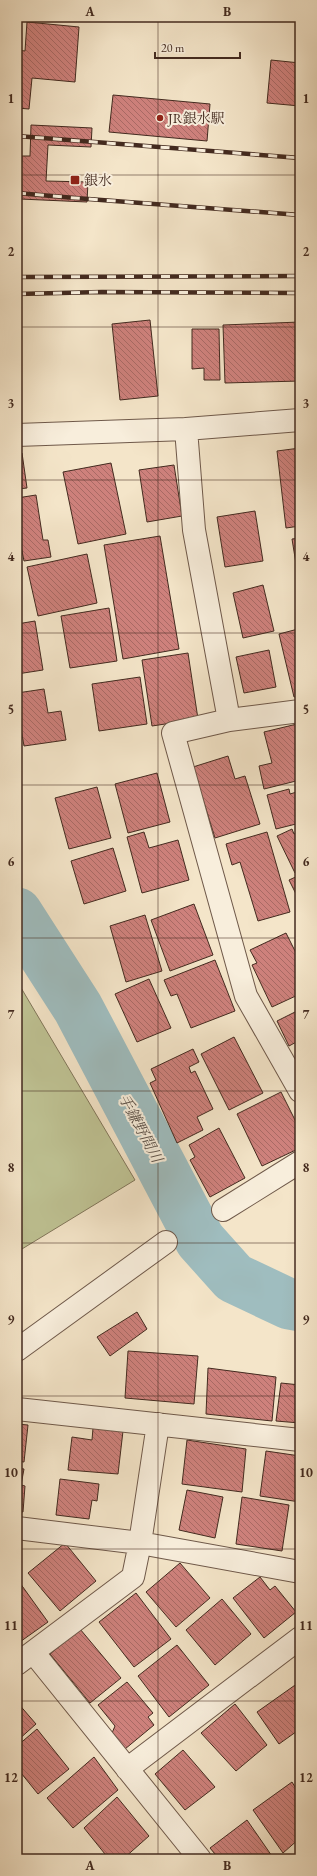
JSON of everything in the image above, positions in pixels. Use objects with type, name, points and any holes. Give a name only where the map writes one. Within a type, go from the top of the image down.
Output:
[{"type":"street","points":[[17,435],[186,429],[300,420]]},
{"type":"street","points":[[186,429],[194,530],[229,720]]},
{"type":"street","points":[[300,711],[229,720],[174,733],[246,996],[300,1091]]},
{"type":"street","points":[[223,1210],[300,1162]]},
{"type":"street","points":[[17,1350],[166,1242]]},
{"type":"street","points":[[17,1409],[300,1440]]},
{"type":"street","points":[[158,1424],[140,1543],[133,1577],[25,1658],[128,1769],[200,1859]]},
{"type":"street","points":[[17,1528],[140,1543],[300,1572]]},
{"type":"street","points":[[128,1769],[300,1638]]},
{"type":"green space","points":[[17,981],[135,1180],[17,1252]]},
{"type":"building","points":[[27,22],[79,27],[75,82],[32,78],[29,109],[17,108],[17,50],[25,51]]},
{"type":"building","points":[[271,60],[300,63],[300,106],[267,103]]},
{"type":"building","name":"JR銀水駅","points":[[113,95],[210,104],[207,141],[109,132]]},
{"type":"building","points":[[31,125],[92,128],[91,147],[48,145],[46,181],[88,182],[87,202],[20,199],[22,156],[30,156]]},
{"type":"building","points":[[150,320],[158,396],[120,400],[112,324]]},
{"type":"building","points":[[300,322],[300,381],[225,383],[223,325]]},
{"type":"building","points":[[192,329],[219,329],[220,380],[204,380],[204,368],[192,369]]},
{"type":"building","points":[[300,448],[300,526],[286,528],[277,451]]},
{"type":"building","points":[[22,453],[27,488],[17,489],[17,454]]},
{"type":"building","points":[[111,463],[126,534],[78,544],[63,472]]},
{"type":"building","points":[[174,465],[182,516],[147,522],[139,470]]},
{"type":"building","points":[[36,495],[43,540],[48,540],[51,557],[24,561],[21,546],[17,547],[17,498]]},
{"type":"building","points":[[255,511],[263,561],[225,567],[217,517]]},
{"type":"building","points":[[160,536],[179,649],[123,659],[104,545]]},
{"type":"building","points":[[300,538],[300,570],[297,570],[292,539]]},
{"type":"building","points":[[87,554],[97,603],[38,616],[27,567]]},
{"type":"building","points":[[263,585],[274,631],[243,638],[233,593]]},
{"type":"building","points":[[109,608],[117,661],[70,668],[61,616]]},
{"type":"building","points":[[35,621],[43,670],[17,674],[17,624]]},
{"type":"building","points":[[298,629],[300,638],[300,695],[294,697],[279,634]]},
{"type":"building","points":[[269,650],[276,687],[244,693],[236,657]]},
{"type":"building","points":[[188,653],[198,719],[152,726],[142,660]]},
{"type":"building","points":[[140,677],[147,724],[99,731],[92,684]]},
{"type":"building","points":[[44,689],[48,713],[61,711],[66,740],[24,746],[20,723],[17,724],[17,693]]},
{"type":"building","points":[[297,724],[300,738],[300,780],[264,789],[259,766],[272,763],[264,732]]},
{"type":"building","points":[[228,756],[235,779],[245,776],[260,824],[215,838],[193,767]]},
{"type":"building","points":[[157,773],[170,822],[128,833],[115,784]]},
{"type":"building","points":[[97,787],[111,838],[69,849],[55,798]]},
{"type":"building","points":[[289,789],[290,794],[300,791],[300,823],[276,829],[267,795]]},
{"type":"building","points":[[292,829],[294,834],[300,831],[300,870],[295,873],[277,836]]},
{"type":"building","points":[[144,832],[149,848],[178,840],[189,880],[142,893],[127,837]]},
{"type":"building","points":[[267,832],[290,912],[258,921],[240,862],[232,865],[226,844]]},
{"type":"building","points":[[113,848],[126,891],[84,904],[71,861]]},
{"type":"building","points":[[300,875],[300,902],[289,880]]},
{"type":"building","points":[[194,904],[213,955],[170,971],[151,920]]},
{"type":"building","points":[[145,915],[162,971],[126,982],[110,926]]},
{"type":"building","points":[[286,933],[300,961],[300,994],[272,1007],[252,965],[257,963],[250,950]]},
{"type":"building","points":[[215,960],[235,1011],[191,1028],[177,994],[171,996],[164,980]]},
{"type":"building","points":[[149,979],[171,1028],[137,1042],[115,994]]},
{"type":"building","points":[[299,1010],[300,1040],[289,1046],[277,1021]]},
{"type":"building","points":[[234,1037],[263,1093],[229,1110],[201,1054]]},
{"type":"building","points":[[193,1049],[199,1062],[189,1067],[191,1073],[195,1071],[213,1109],[197,1117],[203,1130],[177,1143],[150,1083],[156,1080],[151,1069]]},
{"type":"building","points":[[281,1092],[300,1130],[300,1148],[262,1166],[237,1114]]},
{"type":"building","points":[[219,1128],[245,1178],[210,1197],[190,1160],[195,1157],[189,1145]]},
{"type":"building","points":[[137,1312],[147,1329],[110,1356],[97,1337]]},
{"type":"building","points":[[128,1351],[198,1356],[194,1404],[125,1398]]},
{"type":"building","points":[[208,1368],[276,1377],[272,1421],[206,1414]]},
{"type":"building","points":[[281,1383],[300,1385],[300,1423],[276,1421]]},
{"type":"building","points":[[17,1424],[28,1425],[24,1462],[17,1461]]},
{"type":"building","points":[[93,1428],[123,1431],[118,1474],[68,1470],[72,1437],[92,1440]]},
{"type":"building","points":[[187,1440],[246,1449],[242,1492],[182,1484]]},
{"type":"building","points":[[266,1451],[300,1456],[300,1502],[260,1496]]},
{"type":"building","points":[[17,1468],[24,1469],[21,1485],[25,1486],[23,1512],[17,1511]]},
{"type":"building","points":[[60,1479],[99,1484],[97,1501],[92,1500],[89,1519],[56,1515]]},
{"type":"building","points":[[187,1490],[223,1497],[215,1538],[179,1530]]},
{"type":"building","points":[[242,1497],[289,1505],[282,1551],[236,1544]]},
{"type":"building","points":[[65,1543],[96,1581],[60,1611],[28,1573]]},
{"type":"building","points":[[180,1563],[210,1598],[176,1627],[146,1592]]},
{"type":"building","points":[[260,1577],[270,1590],[275,1586],[296,1612],[264,1638],[233,1598]]},
{"type":"building","points":[[20,1583],[48,1622],[17,1644],[17,1586]]},
{"type":"building","points":[[136,1593],[171,1639],[134,1667],[99,1622]]},
{"type":"building","points":[[222,1599],[251,1634],[215,1665],[186,1630]]},
{"type":"building","points":[[80,1629],[121,1678],[90,1703],[50,1654]]},
{"type":"building","points":[[177,1645],[209,1685],[169,1717],[138,1676]]},
{"type":"building","points":[[127,1682],[153,1713],[148,1717],[154,1725],[125,1749],[112,1733],[115,1726],[98,1705]]},
{"type":"building","points":[[298,1683],[300,1686],[300,1729],[279,1744],[257,1712]]},
{"type":"building","points":[[17,1702],[36,1724],[17,1741]]},
{"type":"building","points":[[235,1704],[267,1745],[236,1771],[201,1733]]},
{"type":"building","points":[[37,1729],[69,1769],[38,1794],[17,1768],[17,1746]]},
{"type":"building","points":[[183,1750],[215,1787],[185,1810],[155,1774]]},
{"type":"building","points":[[94,1757],[118,1790],[73,1828],[47,1798]]},
{"type":"building","points":[[292,1782],[300,1795],[300,1838],[283,1853],[253,1810]]},
{"type":"building","points":[[117,1797],[149,1836],[123,1859],[109,1859],[84,1828]]},
{"type":"building","points":[[247,1820],[274,1859],[219,1859],[210,1848]]},
{"type":"waterway","name":"手鎌野間川","points":[[17,913],[78,1008],[200,1240],[234,1278],[289,1304],[300,1306]]},
{"type":"railway","points":[[17,136],[300,158]]},
{"type":"railway","points":[[17,193],[300,215]]},
{"type":"railway","points":[[17,277],[300,276]]},
{"type":"railway","points":[[17,294],[102,292],[300,293]]},
{"type":"place","name":"JR銀水駅","points":[[160,118]]},
{"type":"place","name":"銀水","points":[[75,180]]}]
